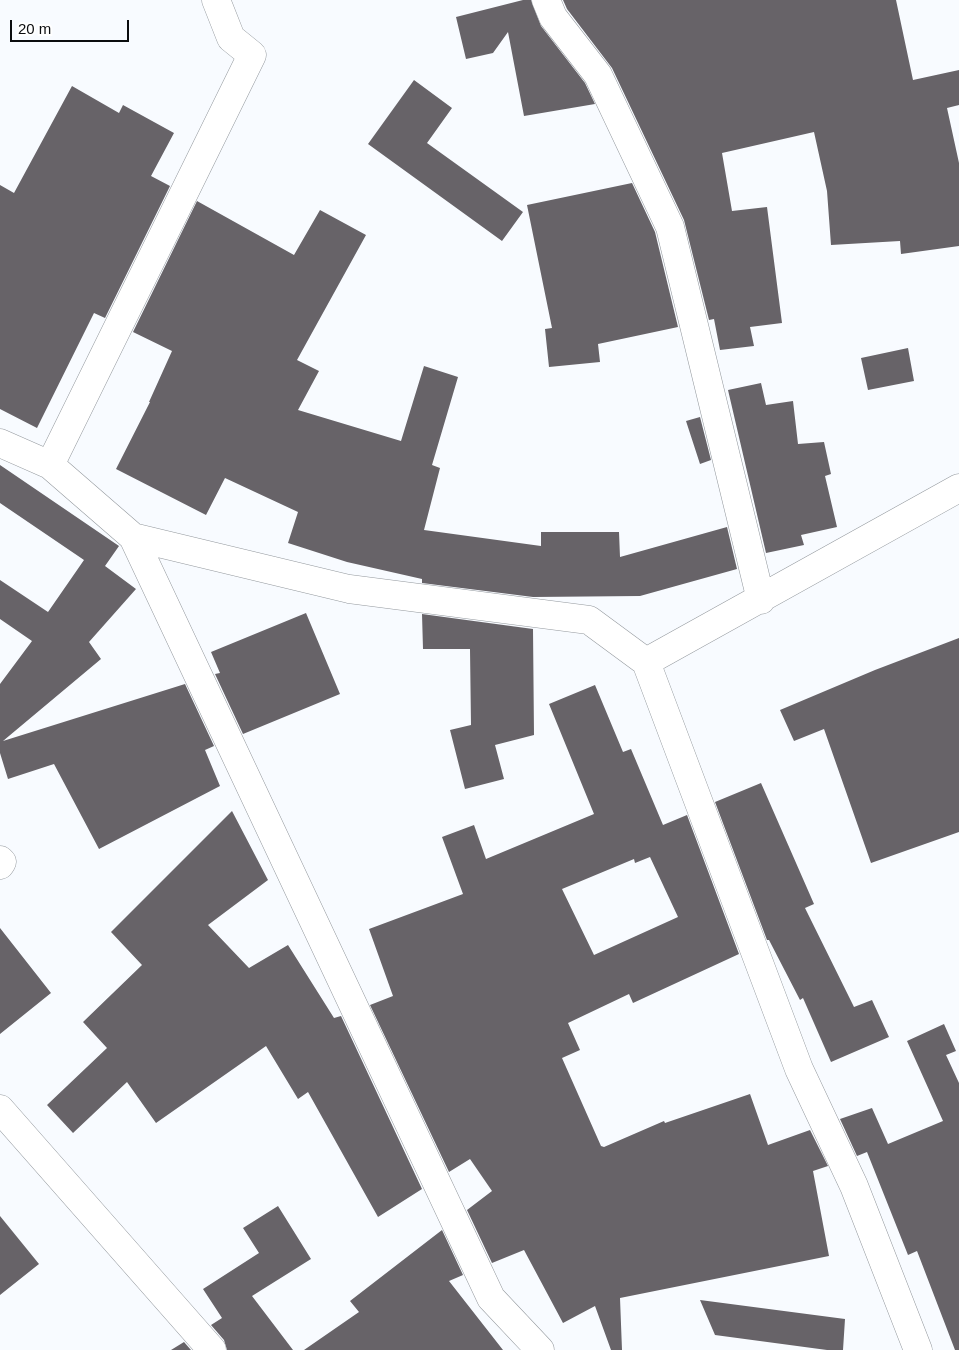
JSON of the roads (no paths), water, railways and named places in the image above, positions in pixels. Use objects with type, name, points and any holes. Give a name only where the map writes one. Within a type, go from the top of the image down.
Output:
[{"type":"street","points":[[50,465],[252,55],[231,38],[216,0]]},
{"type":"street","points":[[546,0],[553,17],[598,75],[670,227],[761,600]]},
{"type":"street","points":[[0,443],[50,465],[133,537],[491,1298],[540,1350]]},
{"type":"street","points":[[646,662],[761,600],[959,488]]},
{"type":"street","points":[[133,537],[349,589],[589,620],[646,662],[799,1068],[854,1186],[918,1350]]},
{"type":"street","points":[[0,860],[2,862],[0,865]]},
{"type":"street","points":[[0,1109],[212,1350]]}]
